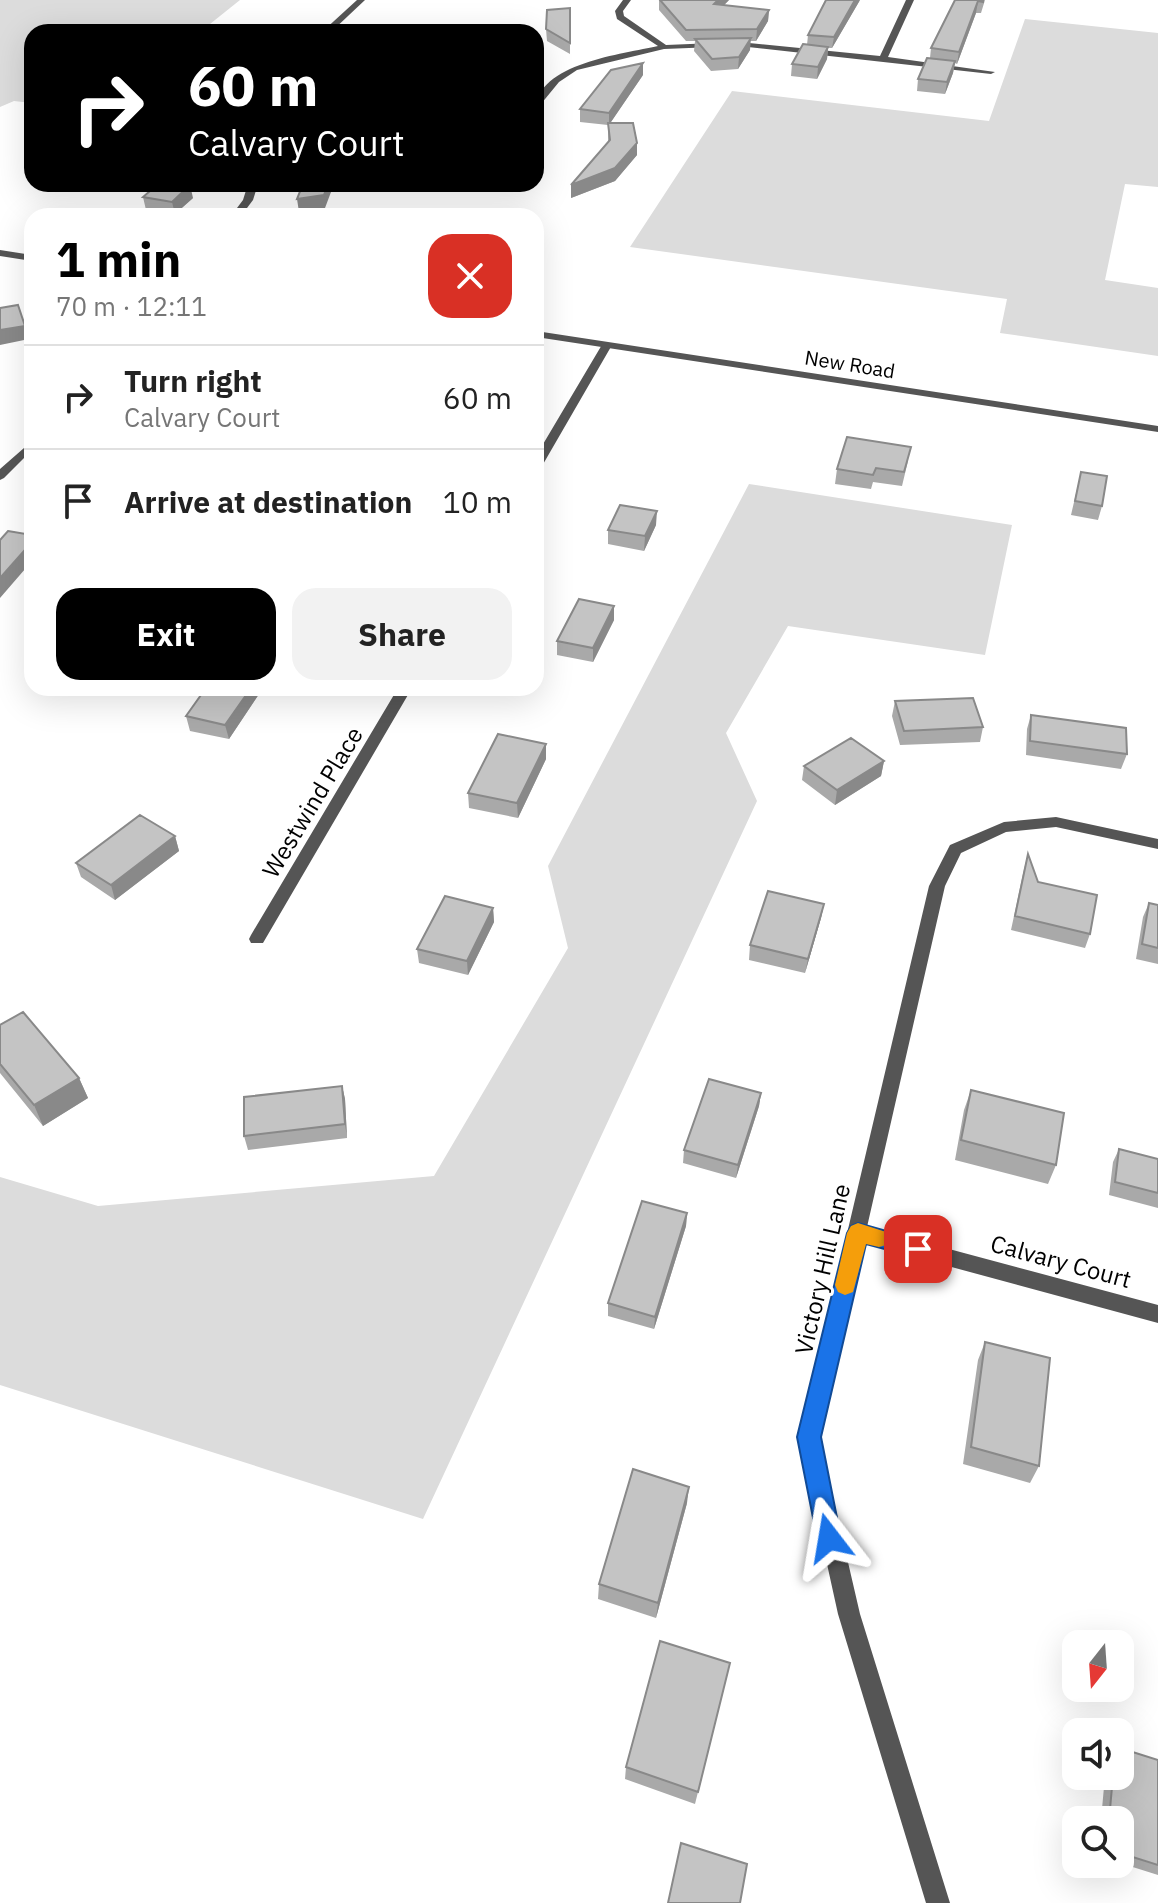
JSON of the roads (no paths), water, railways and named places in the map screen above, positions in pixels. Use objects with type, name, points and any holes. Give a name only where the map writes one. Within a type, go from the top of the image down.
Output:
[{"type":"street","points":[[335,24],[361,0]]},
{"type":"street","points":[[627,0],[619,11],[620,17],[664,47]]},
{"type":"street","points":[[883,59],[910,0]]},
{"type":"street","points":[[544,96],[556,80],[574,68],[664,47],[721,43],[991,72]]},
{"type":"street","points":[[0,253],[24,257]]},
{"type":"street","name":"New Road","points":[[544,335],[1158,429]]},
{"type":"street","points":[[544,452],[607,345]]},
{"type":"street","points":[[0,476],[24,452]]},
{"type":"street","name":"Westwind Place","points":[[257,939],[400,696]]},
{"type":"street","name":"Victory Hill Lane","points":[[938,1903],[870,1691],[821,1507],[809,1437],[937,886],[955,849],[1004,827],[1056,822],[1158,844]]},
{"type":"street","name":"Calvary Court","points":[[858,1233],[1158,1314]]}]
